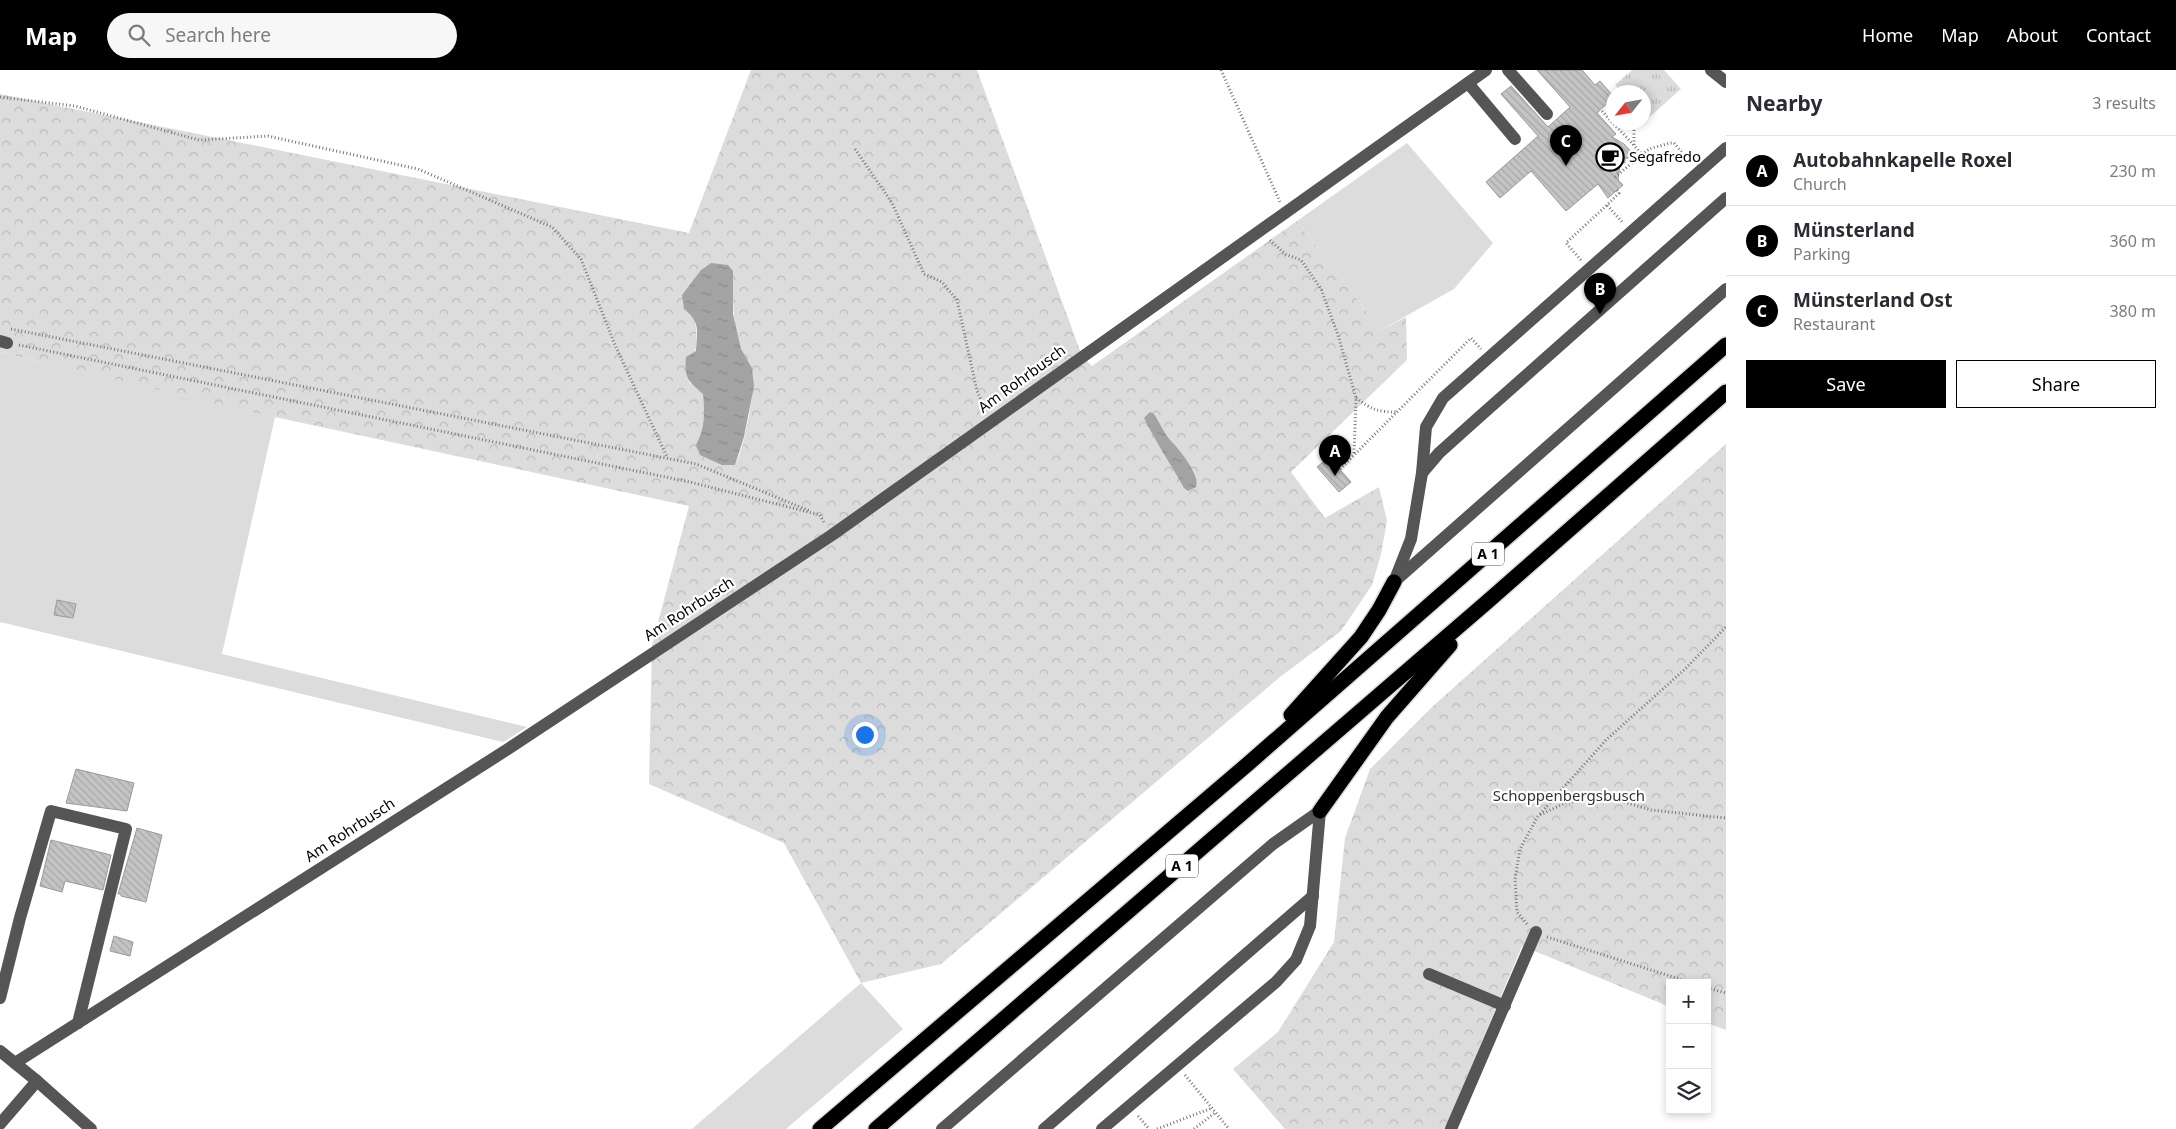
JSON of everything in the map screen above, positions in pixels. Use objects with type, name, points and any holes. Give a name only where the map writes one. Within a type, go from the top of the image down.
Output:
[{"type":"highway","name":"A 1","points":[[820,1129],[1248,763],[1726,345]]},
{"type":"highway","name":"A 1","points":[[876,1129],[1487,602],[1726,392]]},
{"type":"highway","points":[[1248,763],[1361,637],[1379,610],[1394,582]]},
{"type":"highway","points":[[1320,811],[1386,717],[1487,602]]},
{"type":"street","name":"Am Rohrbusch","points":[[15,1063],[508,748],[832,535],[1486,70]]},
{"type":"street","points":[[1508,70],[1547,114]]},
{"type":"street","points":[[1711,70],[1726,82]]},
{"type":"street","points":[[1468,83],[1515,139]]},
{"type":"street","points":[[1394,582],[1411,539],[1422,473],[1426,427],[1434,410],[1443,398],[1488,356],[1726,148]]},
{"type":"street","points":[[1422,473],[1439,453],[1726,198]]},
{"type":"street","points":[[1394,582],[1726,289]]},
{"type":"street","points":[[0,998],[20,918],[51,811],[126,829],[78,1023]]},
{"type":"street","points":[[1102,1129],[1287,971],[1296,960],[1310,926],[1320,811]]},
{"type":"street","points":[[942,1129],[1273,844],[1320,811]]},
{"type":"street","points":[[1044,1129],[1313,896]]},
{"type":"street","points":[[1451,1129],[1536,933]]},
{"type":"street","points":[[1429,974],[1505,1006]]},
{"type":"street","points":[[0,1051],[91,1129]]},
{"type":"street","points":[[0,1124],[37,1081]]},
{"type":"path","points":[[1221,70],[1284,212]]},
{"type":"path","points":[[0,97],[75,106],[199,140],[268,136],[418,169],[552,227],[581,259],[615,345],[667,458]]},
{"type":"path","points":[[1602,111],[1606,114]]},
{"type":"path","points":[[1622,130],[1642,154]]},
{"type":"path","points":[[1634,130],[1634,145]]},
{"type":"path","points":[[1616,177],[1642,154],[1656,146],[1674,143],[1698,171]]},
{"type":"path","points":[[855,149],[892,203],[924,274],[942,282],[957,300],[977,390],[991,421]]},
{"type":"path","points":[[1588,268],[1566,243],[1619,193],[1617,190]]},
{"type":"path","points":[[1607,205],[1630,231]]},
{"type":"path","points":[[1260,230],[1285,254],[1301,260],[1321,289],[1338,335],[1356,398],[1354,455]]},
{"type":"path","points":[[10,329],[696,464],[820,515],[832,535]]},
{"type":"path","points":[[1340,469],[1471,338],[1488,356]]},
{"type":"path","points":[[4,342],[690,482],[820,515]]},
{"type":"path","points":[[1356,398],[1372,410],[1398,412]]},
{"type":"path","points":[[1680,979],[1536,933],[1517,912],[1515,879],[1520,849],[1538,816],[1606,740],[1684,670],[1726,627]]},
{"type":"path","points":[[1538,816],[1565,803],[1611,798],[1651,810],[1726,818]]},
{"type":"path","points":[[1711,989],[1726,994]]},
{"type":"path","points":[[1177,1066],[1229,1129]]},
{"type":"path","points":[[1157,1129],[1212,1108]]},
{"type":"path","points":[[1194,1129],[1216,1112]]},
{"type":"green space","points":[[751,70],[977,70],[1082,356],[1092,366],[1297,221],[1381,330],[1406,317],[1407,360],[1291,472],[1325,518],[1379,487],[1387,521],[1381,554],[1372,585],[1341,631],[1280,677],[941,964],[861,983],[784,843],[649,784],[652,645],[689,506],[256,413],[0,352],[0,94],[689,233]],"holes":[[[733,271],[736,329],[740,348],[749,363],[753,381],[746,433],[735,465],[702,433],[706,416],[703,394],[689,382],[696,341],[694,317]]]},
{"type":"green space","points":[[1632,70],[1664,70],[1681,89],[1651,116],[1651,85],[1615,85]]},
{"type":"green space","points":[[1407,143],[1493,243],[1454,289],[1381,330],[1297,221]]},
{"type":"green space","points":[[0,352],[275,417],[222,654],[527,727],[503,742],[0,622]],"holes":[[[57,600],[76,604],[73,618],[54,615]]]},
{"type":"green space","name":"Schoppenbergsbusch","points":[[1726,444],[1726,1030],[1711,1024],[1711,979],[1666,979],[1666,1005],[1522,946],[1445,1129],[1285,1129],[1233,1069],[1278,1032],[1334,942],[1345,838],[1370,769],[1432,707]]},
{"type":"green space","points":[[861,983],[903,1029],[786,1129],[692,1129]]},
{"type":"water","points":[[711,263],[728,265],[733,271],[733,314],[741,349],[752,368],[754,386],[744,437],[735,465],[722,465],[700,455],[696,445],[704,421],[703,394],[688,378],[686,370],[686,357],[696,351],[697,328],[693,318],[684,309],[682,295],[701,270]]},
{"type":"water","points":[[1150,412],[1154,414],[1188,463],[1197,482],[1196,487],[1188,491],[1184,488],[1144,418]]},
{"type":"building","points":[[1537,70],[1582,70],[1595,85],[1600,81],[1606,88],[1606,105],[1597,113],[1606,123],[1606,130],[1612,130],[1616,134],[1612,137],[1624,144],[1638,159],[1625,158],[1625,163],[1620,163],[1618,180],[1623,185],[1608,198],[1598,184],[1566,211],[1531,171],[1500,198],[1486,182],[1538,136],[1501,94],[1511,86],[1548,127],[1570,107]]},
{"type":"building","points":[[1329,457],[1351,482],[1339,492],[1317,467]]},
{"type":"building","points":[[57,600],[76,604],[73,618],[54,615]]},
{"type":"building","points":[[76,769],[134,783],[127,811],[66,803]]},
{"type":"building","points":[[137,828],[162,835],[146,902],[118,894]]},
{"type":"building","points":[[51,840],[111,855],[103,890],[65,881],[62,892],[40,886]]},
{"type":"building","points":[[114,936],[133,942],[130,956],[110,951]]},
{"type":"place","name":"Segafredo","points":[[1610,157]]},
{"type":"place","name":"Münsterland Ost","points":[[1566,166]]},
{"type":"place","name":"Münsterland","points":[[1600,314]]},
{"type":"place","name":"Autobahnkapelle Roxel","points":[[1335,476]]}]
